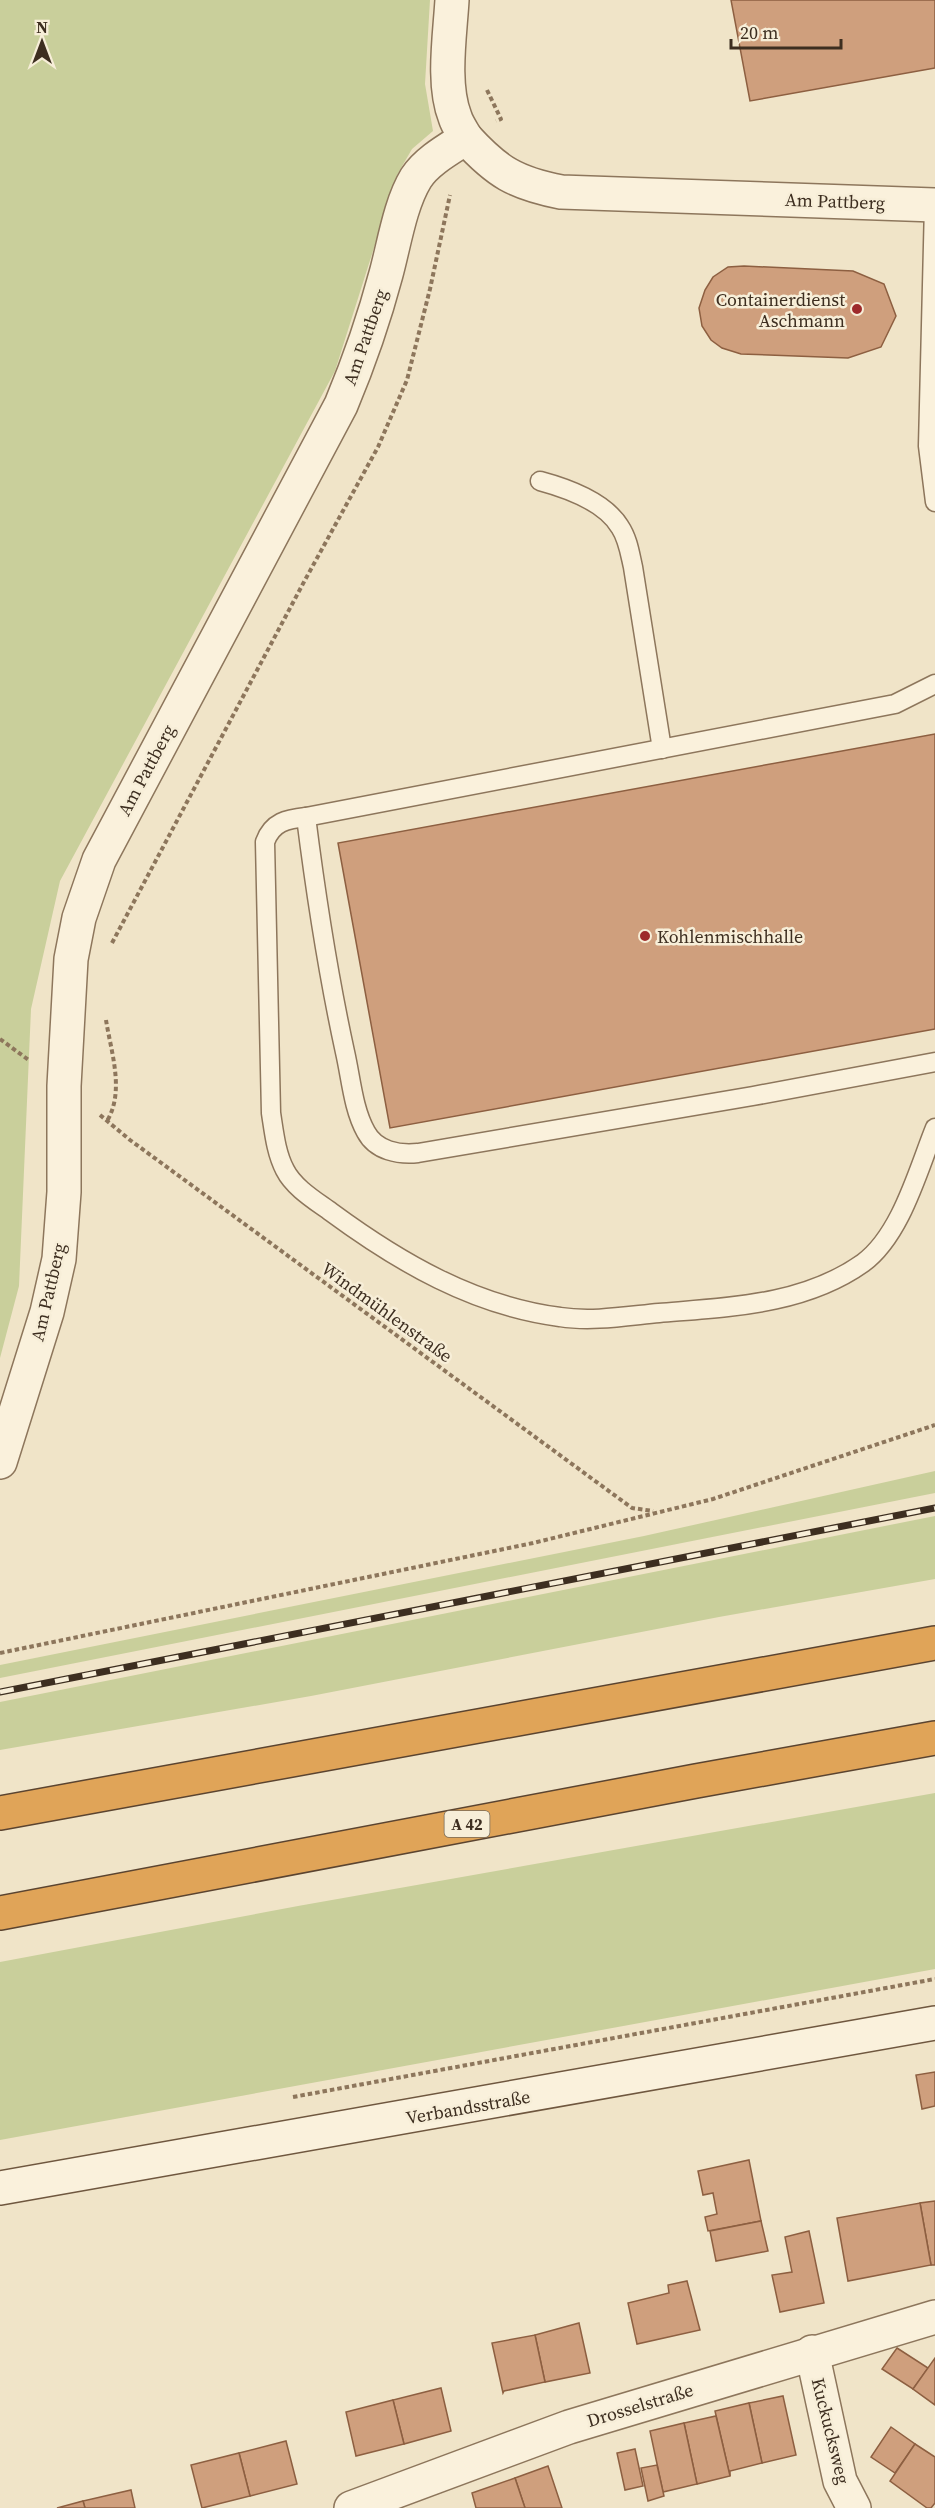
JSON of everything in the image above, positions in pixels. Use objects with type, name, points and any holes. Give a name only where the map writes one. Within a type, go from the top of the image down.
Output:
[{"type":"highway","points":[[0,1813],[935,1643]]},
{"type":"highway","name":"A 42","points":[[0,1913],[935,1738]]},
{"type":"street","name":"Am Pattberg","points":[[452,0],[448,67],[454,116],[471,143],[509,177],[532,186],[561,192],[935,205]]},
{"type":"street","name":"Am Pattberg","points":[[0,1462],[47,1312],[59,1259],[64,1192],[64,1086],[71,959],[88,888],[104,849],[341,405],[375,312],[408,192],[417,176],[430,163],[471,143]]},
{"type":"street","name":"Verbandsstraße","points":[[0,2188],[935,2024]]},
{"type":"street","name":"Drosselstraße","points":[[351,2508],[418,2496],[569,2427],[812,2352],[935,2317]]},
{"type":"street","name":"Kuckucksweg","points":[[812,2352],[840,2481],[854,2508]]},
{"type":"lane","points":[[935,205],[928,446],[935,502]]},
{"type":"lane","points":[[540,481],[565,487],[593,502],[620,525],[633,567],[662,748]]},
{"type":"lane","points":[[935,684],[895,704],[288,819],[269,831],[265,842],[271,1113],[277,1148],[285,1172],[301,1190],[373,1243],[418,1270],[458,1288],[512,1307],[560,1317],[595,1319],[738,1306],[793,1297],[831,1283],[865,1262],[885,1241],[902,1211],[935,1128]]},
{"type":"lane","points":[[306,817],[328,973],[358,1111],[366,1134],[381,1148],[402,1155],[418,1153],[753,1096],[935,1062]]},
{"type":"path","points":[[107,952],[378,447],[407,380],[417,346],[447,202],[471,143],[501,119],[483,81]]},
{"type":"path","name":"Windmühlenstraße","points":[[104,1011],[117,1097],[107,1121],[632,1508],[657,1512]]},
{"type":"path","points":[[0,1653],[533,1544],[712,1499],[935,1425]]},
{"type":"path","points":[[289,2098],[935,1978]]},
{"type":"green space","points":[[0,0],[430,0],[425,84],[433,131],[412,149],[397,175],[335,371],[60,881],[31,1009],[19,1286],[0,1358]]},
{"type":"green space","points":[[935,1471],[935,1493],[0,1678],[0,1665],[644,1536]]},
{"type":"green space","points":[[935,1516],[935,1579],[719,1617],[311,1696],[0,1750],[0,1702]]},
{"type":"green space","points":[[935,1793],[935,1969],[0,2140],[0,1962],[298,1906]]},
{"type":"building","points":[[731,0],[935,0],[935,68],[750,101]]},
{"type":"building","points":[[728,267],[853,271],[884,284],[896,316],[881,347],[848,358],[741,354],[722,348],[711,340],[702,326],[699,308],[705,290],[713,277]]},
{"type":"building","name":"Kohlenmischhalle","points":[[935,734],[935,1029],[390,1128],[338,843]]},
{"type":"building","points":[[935,2072],[935,2106],[922,2109],[916,2075]]},
{"type":"building","points":[[749,2160],[761,2221],[708,2231],[705,2217],[717,2214],[713,2193],[703,2195],[698,2171]]},
{"type":"building","points":[[935,2201],[935,2265],[931,2265],[920,2203]]},
{"type":"building","points":[[920,2203],[931,2265],[848,2281],[837,2218]]},
{"type":"building","points":[[761,2221],[768,2251],[716,2261],[710,2231]]},
{"type":"building","points":[[809,2231],[824,2303],[780,2312],[772,2275],[792,2272],[785,2237]]},
{"type":"building","points":[[687,2281],[700,2330],[637,2344],[628,2303],[669,2293],[668,2285]]},
{"type":"building","points":[[579,2323],[590,2373],[545,2382],[535,2335]]},
{"type":"building","points":[[535,2335],[545,2382],[503,2393],[492,2343]]},
{"type":"building","points":[[897,2348],[928,2368],[913,2389],[882,2369]]},
{"type":"building","points":[[935,2358],[935,2405],[913,2389]]},
{"type":"building","points":[[441,2388],[451,2431],[404,2444],[393,2400]]},
{"type":"building","points":[[783,2396],[796,2455],[762,2463],[749,2403]]},
{"type":"building","points":[[393,2400],[404,2444],[356,2456],[346,2412]]},
{"type":"building","points":[[749,2403],[762,2463],[730,2471],[730,2476],[715,2411]]},
{"type":"building","points":[[716,2416],[730,2476],[697,2484],[684,2423]]},
{"type":"building","points":[[684,2423],[697,2484],[663,2492],[650,2431]]},
{"type":"building","points":[[891,2427],[915,2444],[895,2473],[871,2457]]},
{"type":"building","points":[[286,2441],[297,2484],[250,2496],[239,2453]]},
{"type":"building","points":[[915,2444],[935,2457],[935,2503],[931,2508],[927,2508],[890,2481]]},
{"type":"building","points":[[635,2449],[643,2486],[625,2490],[617,2453]]},
{"type":"building","points":[[239,2453],[250,2496],[202,2508],[191,2465]]},
{"type":"building","points":[[657,2465],[664,2496],[648,2501],[641,2468]]},
{"type":"building","points":[[548,2466],[562,2508],[525,2508],[515,2478]]},
{"type":"building","points":[[515,2478],[525,2508],[476,2508],[472,2493]]},
{"type":"building","points":[[131,2490],[135,2508],[85,2508],[83,2501]]},
{"type":"building","points":[[83,2501],[85,2508],[57,2508]]},
{"type":"railway","points":[[0,1692],[935,1508]]},
{"type":"place","name":"Containerdienst Aschmann","points":[[857,309]]},
{"type":"place","name":"Kohlenmischhalle","points":[[645,936]]}]
